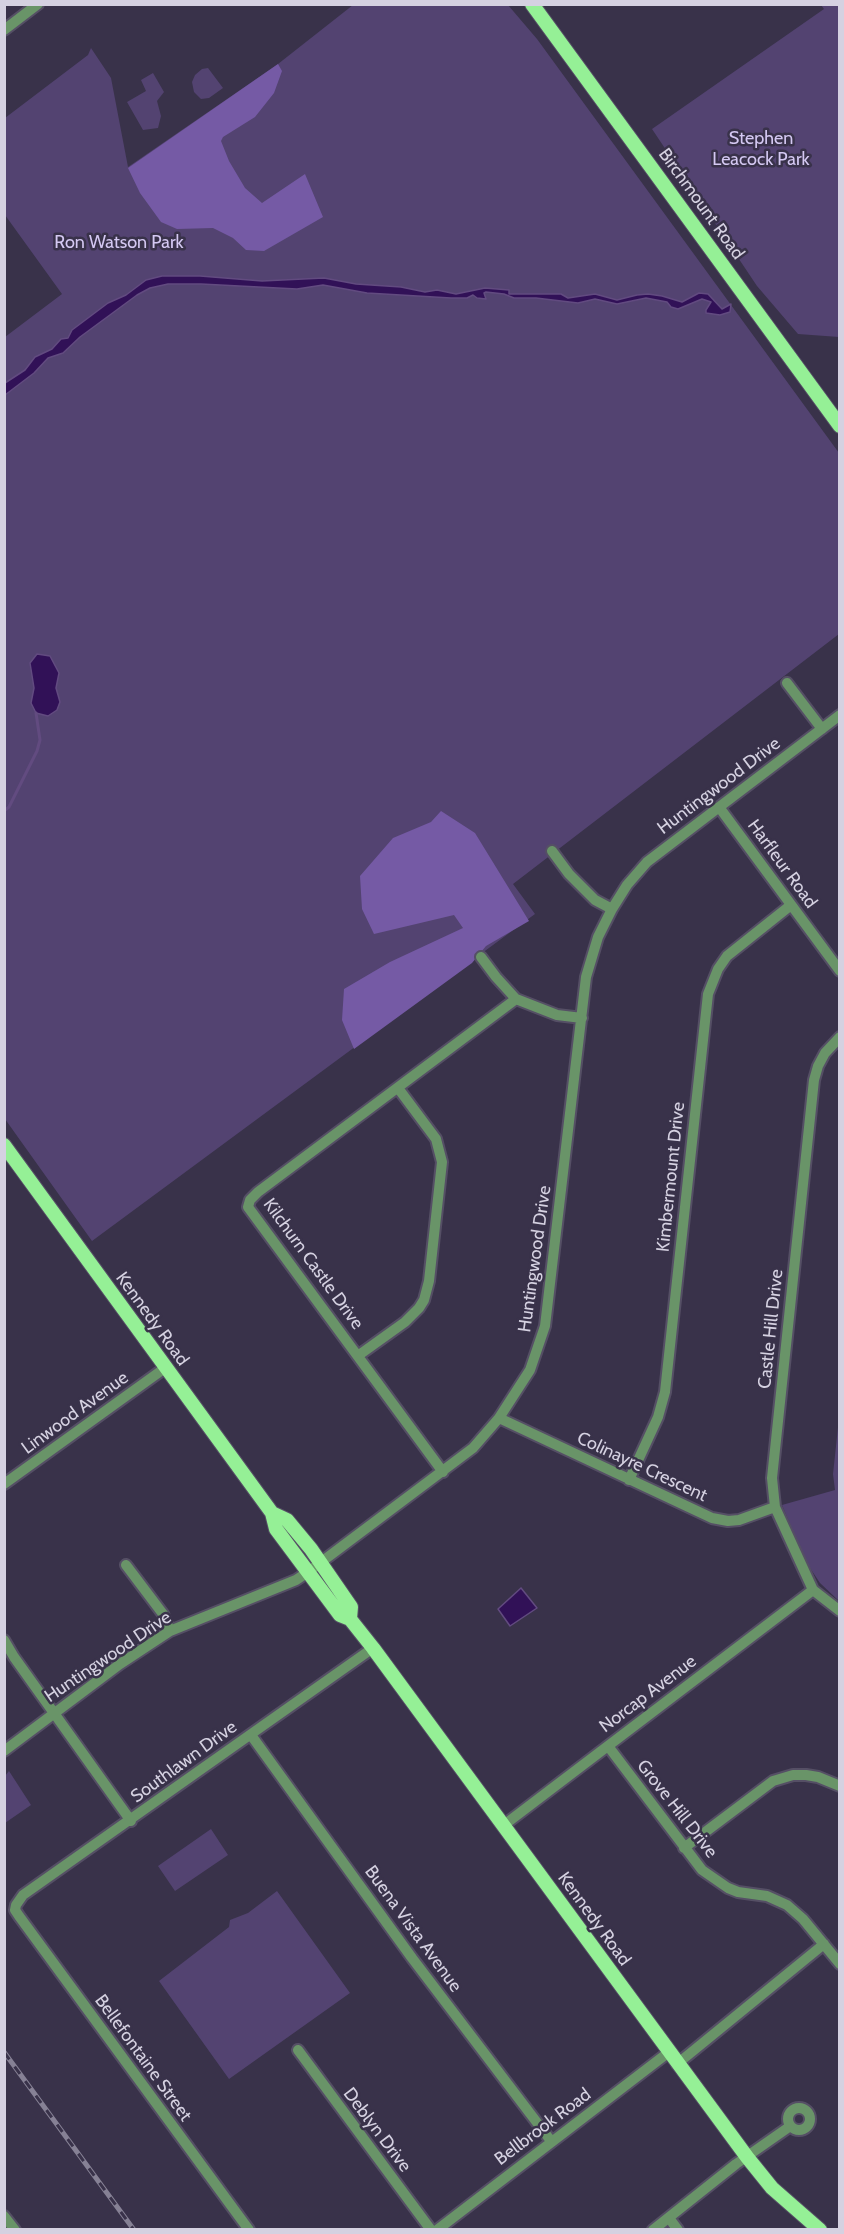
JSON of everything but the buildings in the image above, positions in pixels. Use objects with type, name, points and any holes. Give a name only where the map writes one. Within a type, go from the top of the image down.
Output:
[{"type":"main road","name":"Birchmount Road","points":[[532,4],[840,426]]},
{"type":"main road","name":"Kennedy Road","points":[[4,1145],[272,1513],[276,1529],[339,1615],[350,1619],[373,1648],[747,2157],[772,2188],[820,2229]]},
{"type":"main road","name":"Kennedy Road","points":[[272,1513],[287,1520],[320,1563],[351,1607],[350,1619]]},
{"type":"street","points":[[4,30],[38,4]]},
{"type":"street","points":[[787,683],[822,729]]},
{"type":"street","name":"Huntingwood Drive","points":[[4,1751],[120,1664],[171,1631],[296,1580],[308,1572],[473,1448],[499,1418],[530,1370],[545,1326],[586,977],[598,937],[627,885],[647,862],[840,715]]},
{"type":"street","name":"Harfleur Road","points":[[719,807],[840,971]]},
{"type":"street","points":[[552,851],[569,874],[595,900],[612,909]]},
{"type":"street","name":"Kimbermount Drive","points":[[629,1480],[658,1417],[665,1392],[708,994],[718,969],[727,956],[791,905]]},
{"type":"street","points":[[481,957],[516,999],[557,1015],[582,1018]]},
{"type":"street","name":"Kilchurn Castle Drive","points":[[443,1472],[249,1207],[250,1200],[516,999]]},
{"type":"street","name":"Castle Hill Drive","points":[[840,1038],[825,1053],[814,1080],[771,1478],[775,1507],[813,1590],[840,1611]]},
{"type":"street","points":[[359,1355],[405,1322],[419,1308],[424,1300],[429,1281],[442,1162],[436,1139],[398,1088]]},
{"type":"street","name":"Linwood Avenue","points":[[4,1484],[165,1368]]},
{"type":"street","name":"Colinayre Crescent","points":[[499,1418],[702,1514],[720,1520],[739,1520],[775,1507]]},
{"type":"street","points":[[126,1565],[163,1614],[171,1631]]},
{"type":"street","name":"Norcap Avenue","points":[[504,1825],[813,1590]]},
{"type":"street","points":[[5,1645],[131,1821]]},
{"type":"street","name":"Southlawn Drive","points":[[16,1905],[23,1895],[131,1821],[373,1648]]},
{"type":"street","name":"Buena Vista Avenue","points":[[251,1735],[412,1958],[550,2141]]},
{"type":"street","name":"Grove Hill Drive","points":[[608,1746],[702,1870],[728,1888],[767,1896],[787,1905],[803,1919],[840,1964]]},
{"type":"street","points":[[684,1848],[774,1781],[793,1775],[806,1775],[840,1786]]},
{"type":"street","name":"Bellefontaine Street","points":[[16,1905],[15,1910],[18,1916],[249,2229]]},
{"type":"street","points":[[677,2064],[824,1944]]},
{"type":"street","name":"Deblyn Drive","points":[[298,2050],[431,2229]]},
{"type":"street","name":"Bellbrook Road","points":[[436,2229],[669,2052]]},
{"type":"street","points":[[653,2229],[789,2127]]},
{"type":"street","points":[[4,2216],[15,2229]]},
{"type":"street","points":[[669,2218],[678,2229]]},
{"type":"green space","name":"Ron Watson Park","points":[[353,5],[508,5],[537,39],[839,453],[839,634],[513,884],[535,914],[92,1241],[5,1119],[5,337],[62,294],[5,215],[5,118],[88,55],[91,48],[111,78],[128,167],[278,64]]},
{"type":"green space","name":"Stephen Leacock Park","points":[[821,5],[839,5],[839,337],[798,334],[757,286],[652,129],[824,9]]},
{"type":"green space","points":[[208,68],[223,88],[209,98],[201,99],[194,92],[192,82],[195,75],[202,69]]},
{"type":"green space","points":[[153,73],[164,92],[157,101],[161,116],[158,128],[143,130],[127,102],[146,91],[141,80]]},
{"type":"green space","points":[[839,1418],[839,1601],[820,1583],[806,1562],[782,1505],[835,1490],[833,1474]]},
{"type":"green space","points":[[9,1771],[31,1805],[5,1823],[5,1776]]},
{"type":"green space","points":[[211,1829],[228,1855],[175,1891],[158,1866]]},
{"type":"green space","points":[[277,1891],[350,1993],[229,2079],[159,1981],[229,1927],[230,1920],[248,1913]]},
{"type":"shaded area","points":[[278,64],[282,71],[274,93],[255,117],[223,137],[221,141],[229,161],[245,188],[262,203],[305,174],[323,217],[264,251],[246,250],[233,238],[213,228],[177,229],[161,222],[140,193],[128,168]]},
{"type":"shaded area","points":[[162,276],[200,276],[262,281],[324,278],[425,292],[437,290],[456,294],[485,288],[509,290],[509,294],[561,294],[568,298],[595,294],[617,300],[648,294],[682,302],[699,293],[708,294],[722,309],[731,304],[730,312],[720,315],[706,313],[711,302],[702,299],[678,309],[671,307],[667,302],[646,298],[617,304],[595,299],[578,303],[514,298],[504,294],[486,292],[484,293],[486,299],[473,295],[467,298],[451,298],[367,293],[323,285],[297,289],[168,284],[150,288],[137,295],[80,337],[63,353],[48,358],[34,373],[5,395],[5,383],[25,370],[35,357],[52,349],[61,339],[68,338],[72,330],[108,303],[126,295],[146,280]]},
{"type":"shaded area","points":[[37,654],[50,656],[59,673],[56,688],[60,702],[57,710],[48,716],[36,713],[31,703],[34,688],[30,663]]},
{"type":"shaded area","points":[[441,811],[475,833],[529,921],[486,946],[472,963],[354,1049],[342,1020],[344,989],[390,962],[463,928],[454,915],[374,934],[362,909],[360,876],[393,838],[431,822]]},
{"type":"shaded area","points":[[521,1588],[537,1608],[510,1626],[498,1609]]},
{"type":"waterway","points":[[4,811],[9,807],[37,751],[40,740],[36,713]]},
{"type":"railway","points":[[4,2052],[134,2230]]}]
